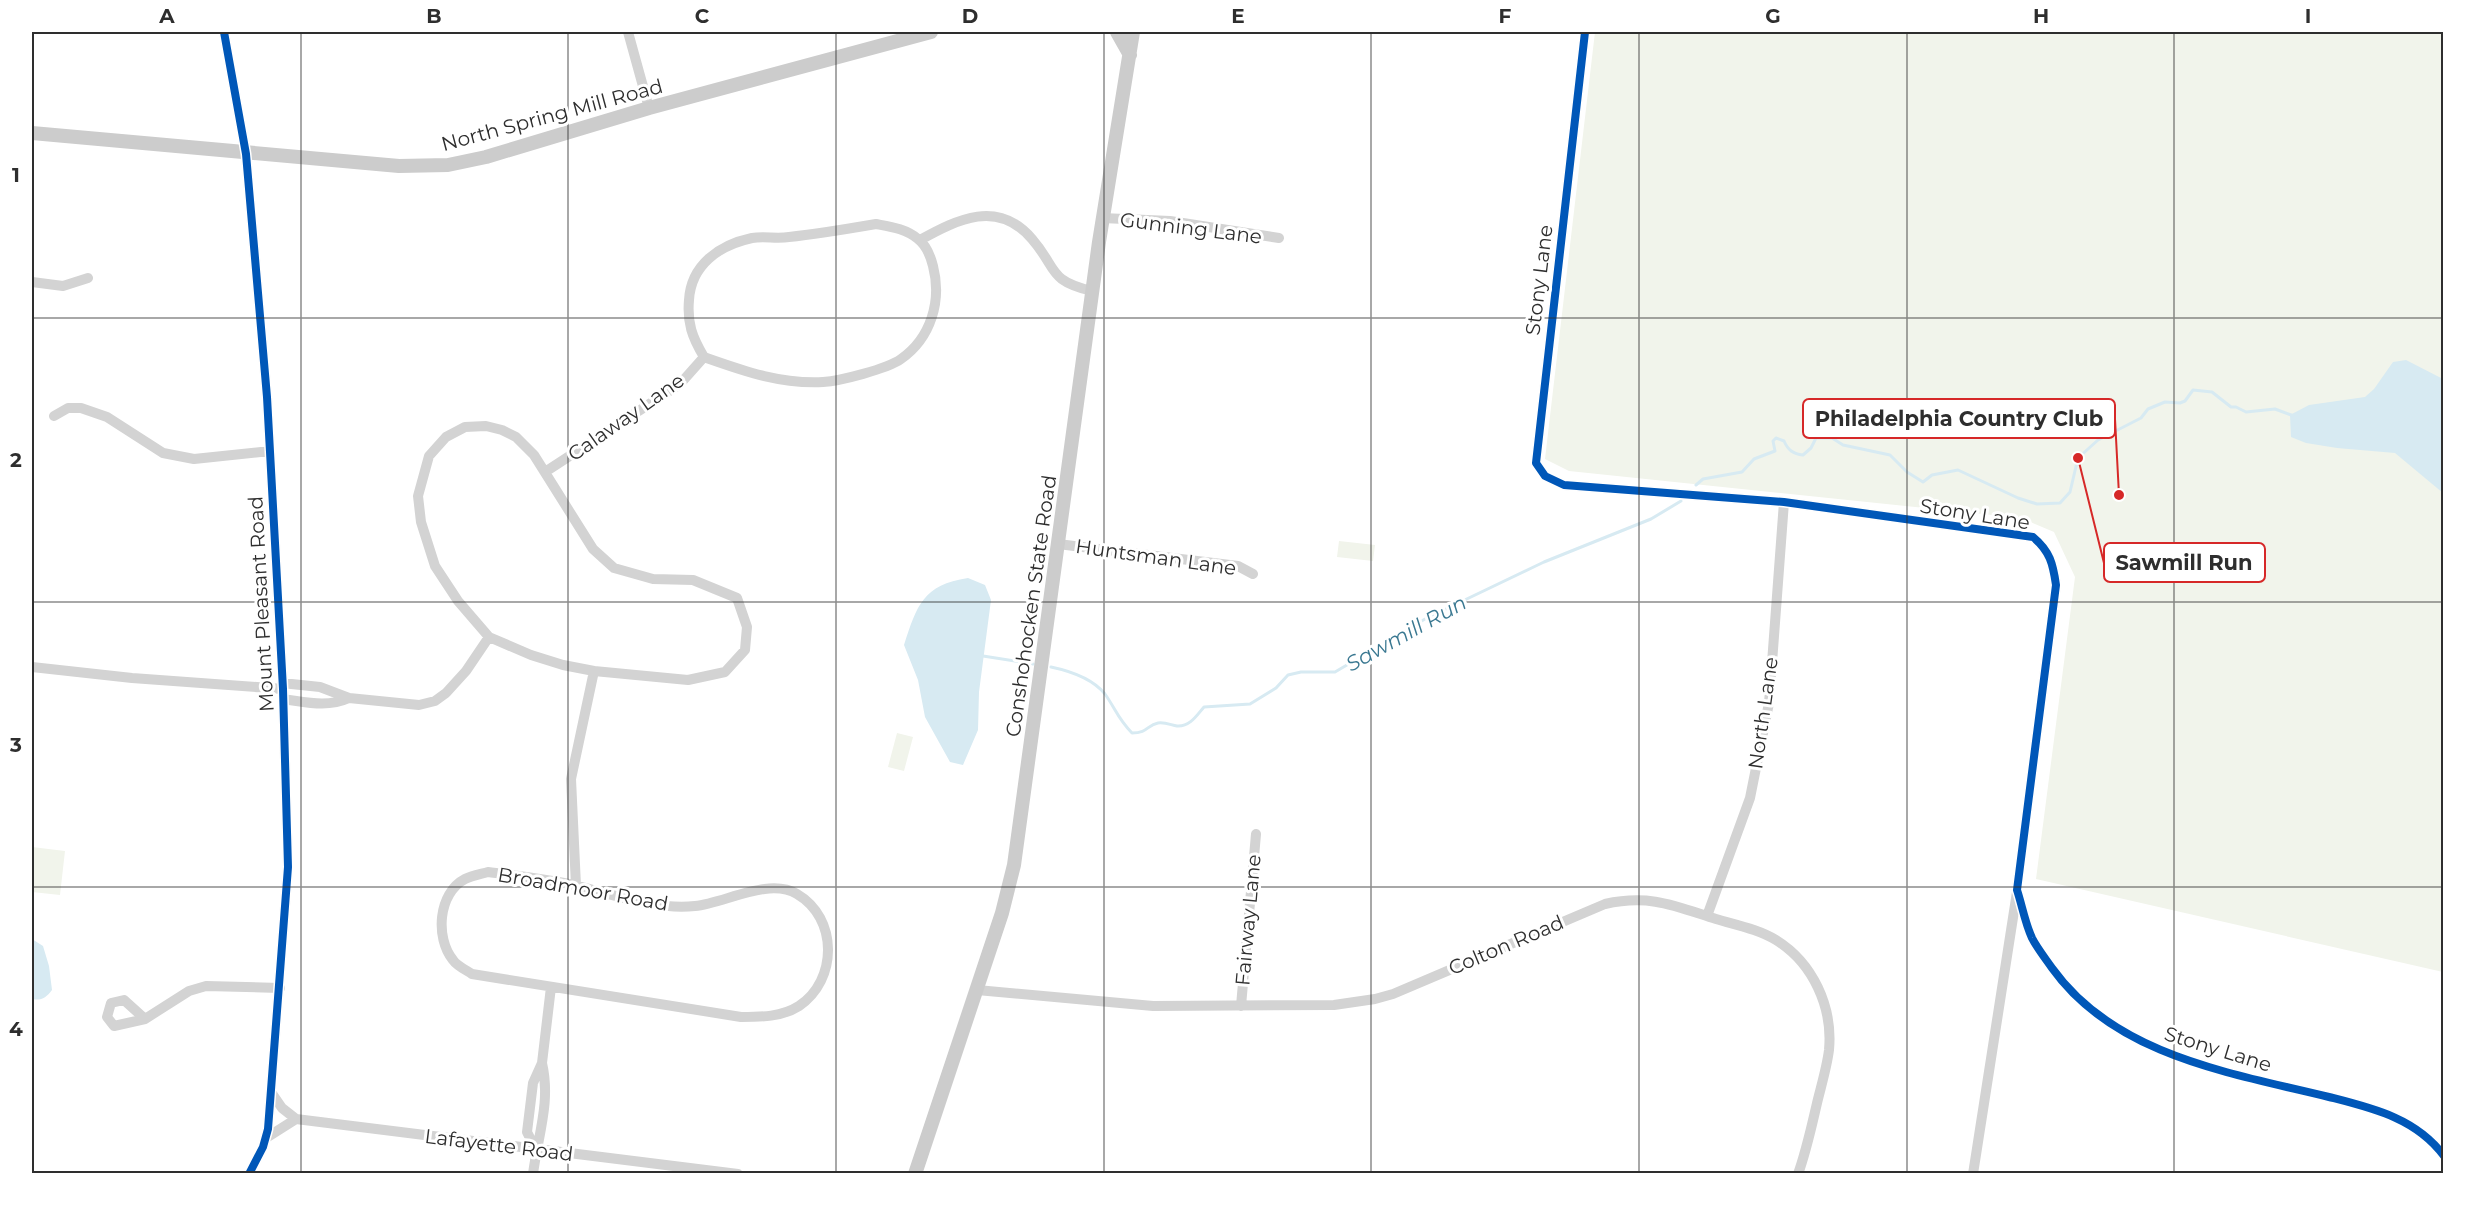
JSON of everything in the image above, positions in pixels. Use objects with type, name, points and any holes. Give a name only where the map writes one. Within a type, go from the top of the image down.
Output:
[{"type":"main road","name":"North Spring Mill Road","points":[[32,133],[408,167],[448,165],[486,157],[649,108],[931,32]]},
{"type":"main road","points":[[1117,32],[1130,56]]},
{"type":"main road","name":"Conshohocken State Road","points":[[915,1173],[1002,914],[1014,865],[1102,218],[1133,32]]},
{"type":"street","name":"Mount Pleasant Road","points":[[224,32],[246,154],[270,451],[283,690],[288,867],[280,988],[266,1138],[249,1173]]},
{"type":"street","points":[[628,32],[649,108]]},
{"type":"street","name":"Stony Lane","points":[[1585,32],[1536,463],[1545,476],[1564,485],[1784,502],[2033,537],[2046,548],[2054,565],[2056,585],[2017,890],[1973,1160],[1973,1173]]},
{"type":"street","points":[[920,240],[959,219],[979,216],[996,217],[1026,233],[1062,280],[1073,286],[1092,291]]},
{"type":"street","name":"Gunning Lane","points":[[1102,218],[1170,221],[1279,238]]},
{"type":"street","points":[[876,224],[901,229],[920,240],[932,259],[937,280],[937,300],[924,336],[900,360],[885,367],[825,382],[784,382],[704,357],[692,338],[688,312],[690,285],[699,269],[721,248],[753,238],[787,238],[876,224]]},
{"type":"street","points":[[32,282],[63,286],[88,278]]},
{"type":"street","name":"Calaway Lane","points":[[545,472],[680,384],[704,357]]},
{"type":"street","points":[[54,416],[68,408],[81,408],[107,417],[163,453],[194,459],[270,451]]},
{"type":"street","points":[[486,426],[516,437],[534,454],[545,472],[593,549],[614,568],[653,579],[693,580],[737,598],[747,627],[744,650],[724,672],[688,680],[594,671],[531,655],[489,637],[458,601],[435,566],[421,522],[418,496],[423,470],[429,456],[446,437],[465,427],[486,426]]},
{"type":"street","name":"North Lane","points":[[1707,916],[1750,798],[1769,703],[1784,502]]},
{"type":"street","name":"Huntsman Lane","points":[[1058,544],[1238,566],[1253,574]]},
{"type":"street","points":[[32,667],[132,678],[283,690],[320,687],[349,698],[419,705],[435,701],[459,679],[489,637]]},
{"type":"street","points":[[576,886],[571,779],[594,671]]},
{"type":"street","points":[[283,690],[325,705],[337,704],[349,698]]},
{"type":"street","name":"Fairway Lane","points":[[1241,1006],[1256,834]]},
{"type":"street","name":"Broadmoor Road","points":[[488,872],[576,886],[661,906],[695,906],[756,891],[777,889],[797,894],[815,911],[825,927],[829,946],[827,964],[819,986],[809,998],[785,1013],[768,1017],[741,1017],[551,987],[472,974],[453,960],[443,938],[441,923],[444,907],[452,890],[465,879],[488,872]]},
{"type":"street","name":"Stony Lane","points":[[2017,890],[2032,938],[2059,977],[2082,1003],[2130,1036],[2196,1064],[2374,1108],[2417,1130],[2436,1145],[2444,1156]]},
{"type":"street","name":"Colton Road","points":[[977,990],[1153,1006],[1334,1005],[1393,994],[1592,909],[1620,901],[1647,899],[1764,934],[1776,940],[1800,960],[1822,994],[1828,1017],[1829,1052],[1807,1148],[1798,1173]]},
{"type":"street","points":[[145,1019],[189,991],[206,986],[280,988]]},
{"type":"street","points":[[533,1173],[536,1150],[527,1132],[533,1083],[542,1063],[551,987]]},
{"type":"street","points":[[266,1138],[296,1119],[282,1108],[271,1091]]},
{"type":"street","name":"Lafayette Road","points":[[296,1119],[738,1173]]},
{"type":"shaded area","points":[[1595,32],[2443,32],[2443,972],[2036,879],[2075,577],[2054,532],[2021,518],[1569,471],[1545,459]]},
{"type":"shaded area","points":[[2406,360],[2443,379],[2443,493],[2395,453],[2337,448],[2306,443],[2291,437],[2290,415],[2309,405],[2365,397],[2374,389],[2393,362]]},
{"type":"shaded area","points":[[1339,541],[1375,545],[1373,561],[1337,557]]},
{"type":"shaded area","points":[[968,578],[985,585],[991,600],[979,692],[978,730],[963,765],[950,762],[925,717],[918,680],[904,645],[913,619],[924,599],[941,586]]},
{"type":"shaded area","points":[[897,733],[913,737],[904,771],[888,767]]},
{"type":"shaded area","points":[[32,847],[65,851],[60,895],[32,892]]},
{"type":"shaded area","points":[[32,939],[43,946],[49,966],[52,990],[38,1000],[32,999]]},
{"type":"waterway","name":"Sawmill Run","points":[[1696,485],[1703,479],[1742,472],[1754,459],[1775,451],[1773,441],[1776,438],[1784,441],[1791,451],[1803,455],[1811,448],[1816,438],[1832,438],[1843,445],[1890,455],[1907,472],[1923,482],[1932,475],[1958,470],[2018,498],[2037,504],[2060,503],[2070,492],[2078,458],[2098,440],[2141,418],[2148,409],[2165,402],[2185,401],[2193,390],[2212,392],[2231,407],[2246,412],[2275,409],[2294,416]]},
{"type":"waterway","name":"Sawmill Run","points":[[1051,667],[1080,676],[1100,688],[1132,733],[1141,732],[1158,723],[1186,725],[1204,707],[1250,704],[1276,688],[1288,675],[1301,672],[1335,672],[1425,619],[1544,562],[1651,519],[1681,501]]},
{"type":"waterway","name":"Sawmill Run","points":[[983,656],[1033,664]]},
{"type":"cycle path","points":[[224,32],[246,154],[267,397],[283,689],[288,867],[268,1129],[263,1147],[249,1174]]},
{"type":"cycle path","points":[[1585,32],[1536,463],[1545,476],[1564,485],[1784,502],[2033,537],[2050,558],[2056,585],[2017,890],[2034,942],[2052,968],[2078,998],[2108,1022],[2141,1041],[2215,1069],[2377,1110],[2420,1132],[2444,1156]]},
{"type":"place","name":"Sawmill Run","points":[[2078,458]]},
{"type":"place","name":"Philadelphia Country Club","points":[[2119,495]]}]
